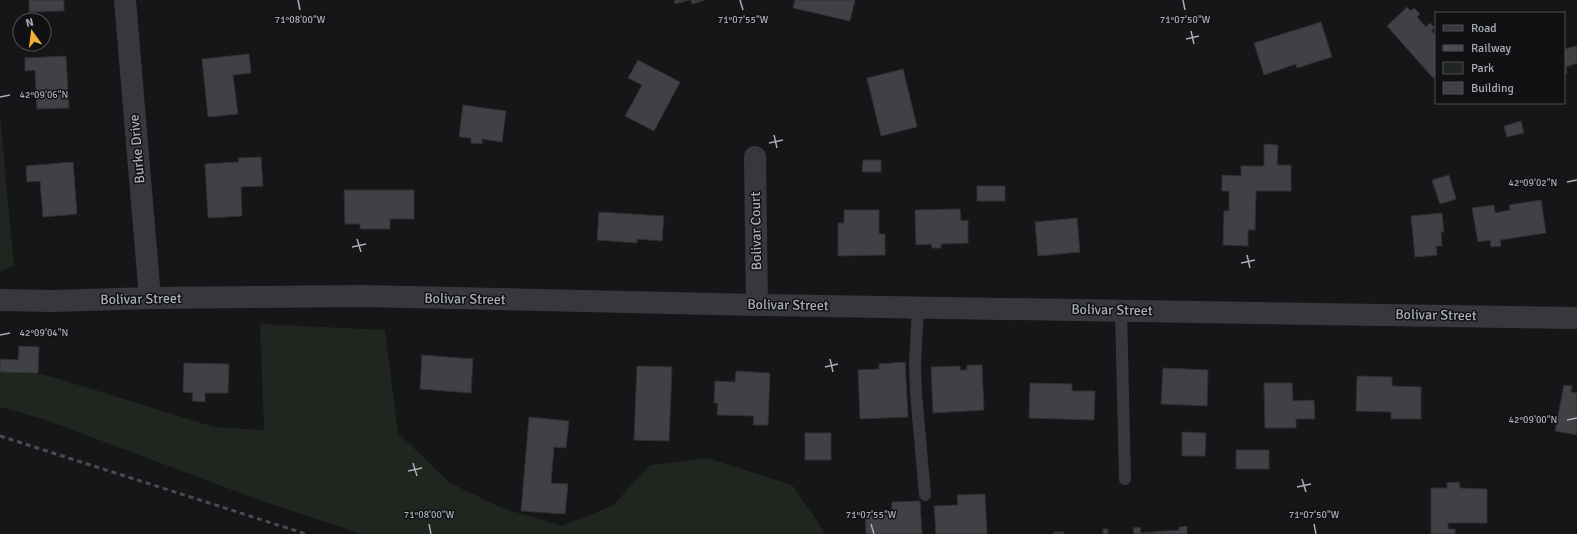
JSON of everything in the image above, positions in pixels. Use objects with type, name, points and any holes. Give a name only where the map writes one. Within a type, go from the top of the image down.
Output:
[{"type":"street","name":"Burke Drive","points":[[125,0],[150,298]]},
{"type":"street","name":"Bolivar Court","points":[[755,157],[757,305]]},
{"type":"street","name":"Bolivar Street","points":[[0,300],[52,301],[150,298],[363,296],[757,305],[1577,318]]},
{"type":"lane","points":[[918,307],[915,364],[916,393],[926,495]]},
{"type":"lane","points":[[1121,310],[1125,479]]},
{"type":"green space","points":[[0,116],[14,266],[0,271]]},
{"type":"green space","points":[[260,324],[385,330],[398,433],[450,483],[502,508],[561,526],[612,506],[650,465],[707,458],[792,485],[826,534],[362,534],[262,501],[43,419],[0,407],[0,365],[56,378],[214,427],[264,430]]},
{"type":"building","points":[[29,0],[64,0],[64,11],[29,12]]},
{"type":"building","points":[[674,0],[689,0],[675,4]]},
{"type":"building","points":[[691,0],[705,0],[692,4]]},
{"type":"building","points":[[795,0],[855,0],[850,21],[793,8]]},
{"type":"building","points":[[1407,7],[1411,11],[1414,8],[1420,14],[1417,17],[1426,27],[1430,23],[1435,28],[1431,30],[1435,35],[1435,76],[1433,78],[1387,26]]},
{"type":"building","points":[[1321,22],[1332,57],[1297,68],[1296,64],[1264,75],[1254,43]]},
{"type":"building","points":[[1577,46],[1577,63],[1566,67],[1567,73],[1565,74],[1565,49]]},
{"type":"building","points":[[249,54],[251,73],[233,75],[238,114],[208,117],[202,59]]},
{"type":"building","points":[[66,56],[69,108],[37,109],[35,70],[25,71],[25,58]]},
{"type":"building","points":[[638,60],[680,82],[654,131],[625,116],[642,85],[628,78]]},
{"type":"building","points":[[903,69],[917,127],[881,136],[867,78]]},
{"type":"building","points":[[463,105],[506,111],[502,142],[482,139],[482,144],[471,143],[471,138],[459,137]]},
{"type":"building","points":[[1521,121],[1524,133],[1507,137],[1504,126]]},
{"type":"building","points":[[1264,144],[1278,145],[1277,165],[1291,165],[1291,191],[1256,191],[1255,230],[1248,230],[1248,246],[1223,245],[1224,211],[1229,211],[1229,191],[1222,191],[1222,175],[1241,176],[1241,166],[1264,166]]},
{"type":"building","points":[[261,157],[263,186],[241,187],[242,216],[208,218],[205,164],[239,162],[238,158]]},
{"type":"building","points":[[863,160],[881,160],[881,172],[862,172]]},
{"type":"building","points":[[73,162],[77,214],[43,217],[40,181],[27,182],[26,166]]},
{"type":"building","points":[[1449,175],[1456,199],[1440,204],[1432,180]]},
{"type":"building","points":[[977,186],[1005,186],[1005,201],[977,201]]},
{"type":"building","points":[[344,190],[414,190],[414,219],[390,219],[390,229],[360,229],[360,224],[345,224]]},
{"type":"building","points":[[1541,200],[1546,233],[1500,240],[1501,246],[1491,247],[1490,240],[1478,242],[1472,208],[1494,205],[1495,213],[1510,210],[1509,205]]},
{"type":"building","points":[[960,209],[961,221],[968,220],[968,243],[941,244],[941,248],[932,248],[931,244],[916,245],[915,210]]},
{"type":"building","points":[[844,210],[879,210],[879,234],[885,234],[885,255],[838,256],[838,223],[844,223]]},
{"type":"building","points":[[599,212],[664,216],[662,241],[637,239],[637,243],[597,240]]},
{"type":"building","points":[[1442,213],[1444,232],[1441,232],[1442,246],[1436,246],[1437,255],[1415,257],[1411,216]]},
{"type":"building","points":[[1077,218],[1080,252],[1038,256],[1035,222]]},
{"type":"building","points":[[19,346],[39,347],[38,373],[0,372],[0,359],[18,360]]},
{"type":"building","points":[[422,355],[473,359],[471,393],[420,389]]},
{"type":"building","points":[[905,362],[908,417],[860,419],[858,370],[879,369],[879,364]]},
{"type":"building","points":[[184,363],[229,364],[228,393],[205,393],[205,402],[192,401],[193,393],[183,392]]},
{"type":"building","points":[[967,365],[982,365],[984,410],[933,413],[931,367],[960,366],[960,370],[967,370]]},
{"type":"building","points":[[637,366],[672,367],[669,441],[634,440]]},
{"type":"building","points":[[1163,368],[1208,370],[1207,406],[1161,404]]},
{"type":"building","points":[[736,371],[770,373],[768,425],[753,425],[754,416],[717,415],[718,403],[714,403],[715,381],[735,382]]},
{"type":"building","points":[[1357,376],[1392,377],[1392,386],[1421,387],[1421,419],[1391,419],[1391,412],[1356,411]]},
{"type":"building","points":[[1030,383],[1072,384],[1072,391],[1095,391],[1094,420],[1029,418]]},
{"type":"building","points":[[1264,383],[1292,383],[1293,401],[1314,400],[1315,419],[1296,419],[1296,428],[1265,428]]},
{"type":"building","points":[[1564,385],[1572,386],[1571,392],[1577,393],[1577,435],[1555,431]]},
{"type":"building","points":[[529,417],[569,421],[566,448],[554,447],[551,483],[568,484],[565,514],[521,511]]},
{"type":"building","points":[[1182,432],[1206,433],[1205,456],[1182,456]]},
{"type":"building","points":[[805,433],[831,433],[831,460],[805,460]]},
{"type":"building","points":[[1236,450],[1269,450],[1269,469],[1236,469]]},
{"type":"building","points":[[1459,482],[1460,488],[1487,489],[1487,523],[1448,523],[1448,529],[1455,529],[1455,534],[1431,534],[1431,488],[1447,488],[1447,483]]},
{"type":"building","points":[[985,494],[987,534],[936,534],[934,506],[958,505],[957,495]]},
{"type":"building","points":[[920,501],[922,534],[866,534],[865,512],[892,511],[892,502]]},
{"type":"building","points":[[1187,526],[1187,534],[1134,534],[1133,528],[1140,527],[1141,533],[1179,530],[1179,527]]},
{"type":"building","points":[[1103,529],[1108,529],[1108,534],[1103,534]]},
{"type":"building","points":[[1054,532],[1064,532],[1064,534],[1054,534]]},
{"type":"railway","points":[[0,436],[306,534]]}]
